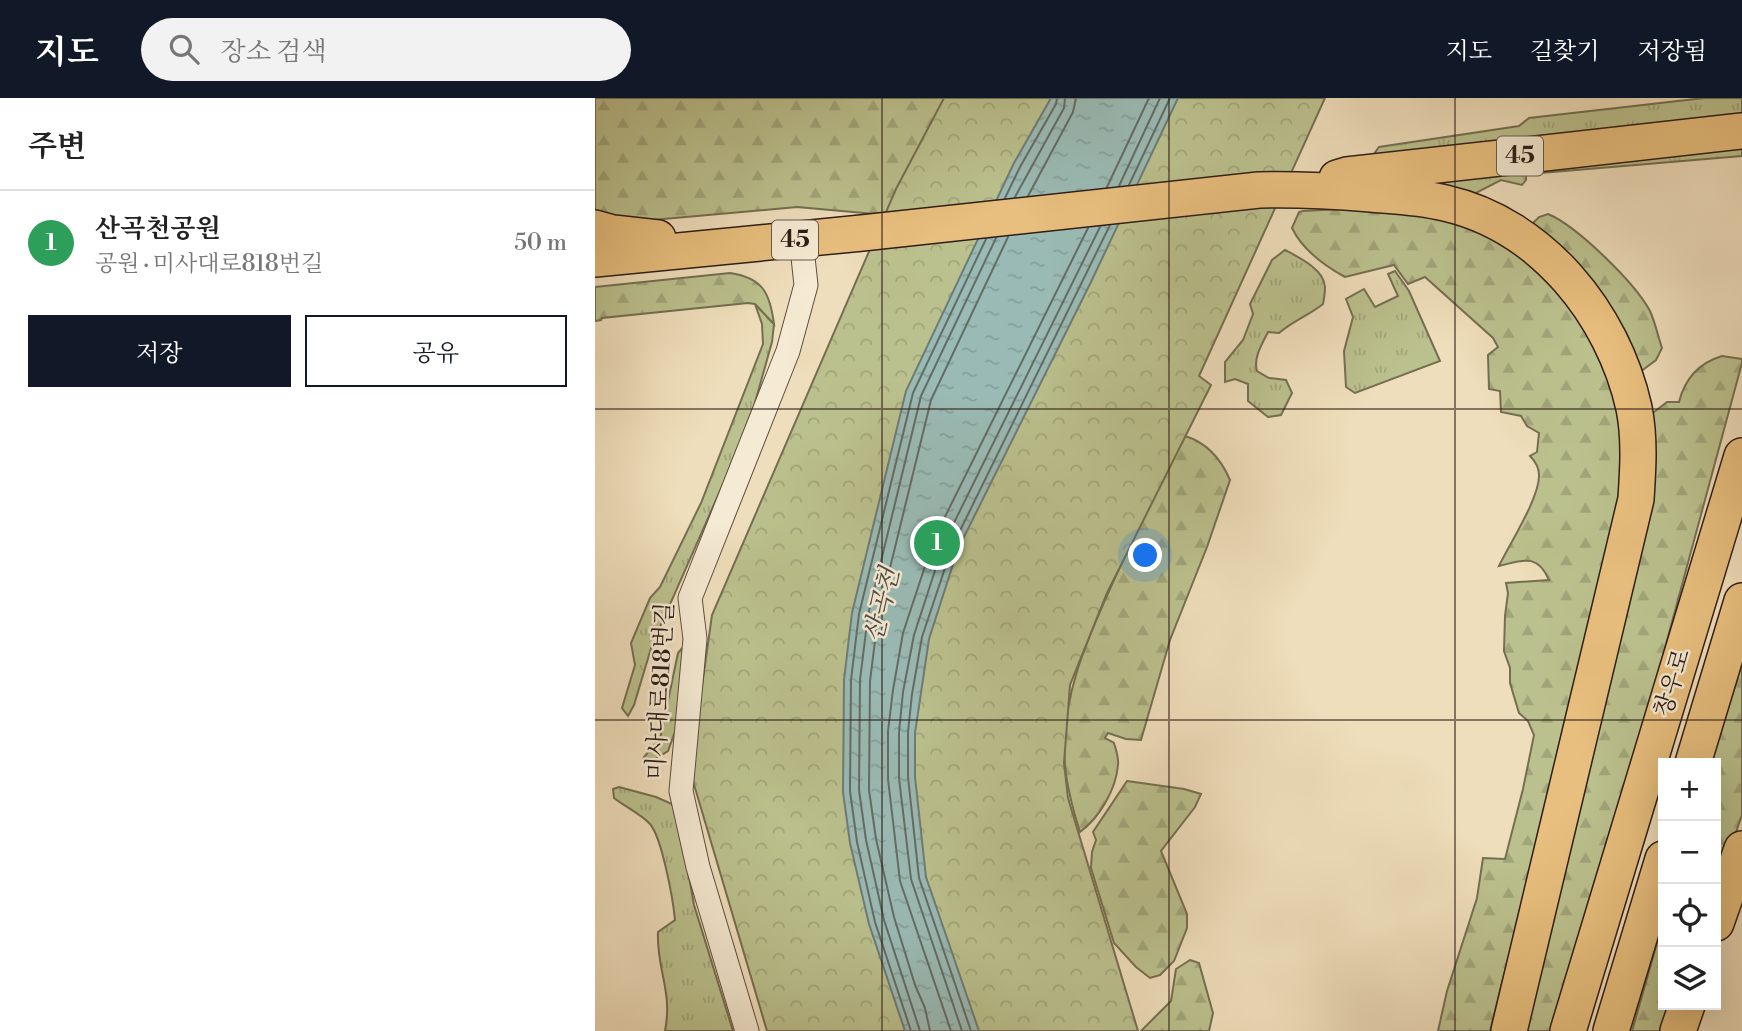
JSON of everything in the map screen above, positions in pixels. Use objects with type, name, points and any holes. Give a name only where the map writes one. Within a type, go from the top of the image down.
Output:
[{"type":"main road","name":"45","points":[[595,228],[613,233],[728,246],[1259,190],[1300,189],[1347,175],[1742,131]]},
{"type":"main road","points":[[1300,189],[1416,197],[1446,203],[1477,213],[1520,236],[1558,267],[1586,300],[1618,353],[1634,410],[1638,455],[1636,499],[1509,1031]]},
{"type":"main road","points":[[595,259],[728,246]]},
{"type":"main road","name":"창우로","points":[[1568,1031],[1742,456]]},
{"type":"main road","name":"창우로","points":[[1694,758],[1742,601]]},
{"type":"main road","points":[[1721,909],[1742,849]]},
{"type":"main road","points":[[1611,1031],[1658,876]]},
{"type":"main road","points":[[1678,1031],[1685,1010]]},
{"type":"street","name":"미사대로818번길","points":[[747,1031],[698,867],[681,791],[695,639],[690,598],[788,351],[806,285],[801,239]]},
{"type":"green space","points":[[595,98],[1008,98],[953,205],[875,214],[797,207],[641,221],[595,217]]},
{"type":"green space","points":[[944,98],[1325,98],[1199,376],[1211,385],[1107,593],[1070,685],[1064,763],[1068,798],[1138,1031],[767,1031],[690,771],[712,615],[896,189]]},
{"type":"green space","points":[[1704,98],[1742,98],[1742,119],[1368,162],[1379,147],[1519,126],[1529,118]]},
{"type":"green space","points":[[1742,145],[1742,156],[1529,174],[1522,185],[1501,180],[1474,194],[1435,182]]},
{"type":"green space","points":[[1400,206],[1487,229],[1569,291],[1624,415],[1620,491],[1609,554],[1490,1031],[1438,1031],[1447,991],[1477,898],[1483,858],[1505,859],[1534,735],[1528,721],[1519,713],[1504,651],[1508,593],[1506,583],[1549,580],[1534,562],[1521,561],[1499,566],[1535,496],[1539,475],[1530,456],[1537,452],[1539,433],[1527,426],[1521,416],[1501,412],[1500,391],[1489,389],[1488,355],[1498,347],[1493,338],[1425,277],[1408,284],[1394,265],[1345,277],[1315,256],[1292,228],[1299,212],[1303,211]]},
{"type":"green space","points":[[1548,214],[1574,230],[1604,256],[1643,299],[1650,311],[1662,348],[1656,360],[1640,372],[1613,312],[1595,283],[1531,225],[1539,217]]},
{"type":"green space","points":[[1285,250],[1315,269],[1324,281],[1325,293],[1323,304],[1279,333],[1268,332],[1261,346],[1256,361],[1257,371],[1269,378],[1286,380],[1292,393],[1281,415],[1268,417],[1248,401],[1248,384],[1235,379],[1225,382],[1225,362],[1243,340],[1253,314],[1250,304],[1272,260]]},
{"type":"green space","points":[[1395,271],[1409,291],[1440,361],[1355,393],[1346,387],[1344,351],[1353,317],[1346,299],[1364,289],[1375,307],[1398,296],[1388,274]]},
{"type":"green space","points":[[730,273],[750,279],[763,289],[770,304],[774,324],[755,304],[748,303],[602,318],[595,321],[595,287]]},
{"type":"green space","points":[[755,304],[774,324],[772,342],[754,406],[724,482],[652,645],[634,705],[628,716],[622,708],[635,665],[631,643],[650,598],[660,587],[701,503],[763,344],[762,324]]},
{"type":"green space","points":[[1722,356],[1742,359],[1742,363],[1649,707],[1550,1031],[1520,1031],[1645,419],[1667,402],[1679,402],[1694,373],[1706,363]]},
{"type":"green space","points":[[1185,436],[1213,453],[1230,480],[1170,640],[1141,740],[1126,739],[1108,733],[1105,738],[1114,743],[1118,760],[1117,774],[1100,811],[1080,832],[1065,765],[1067,716],[1077,670],[1104,602]]},
{"type":"green space","points":[[683,647],[676,729],[668,751],[650,762],[643,761],[660,739],[678,653]]},
{"type":"green space","points":[[1742,663],[1742,815],[1721,875],[1721,758],[1713,758]]},
{"type":"green space","points":[[1127,781],[1201,794],[1195,807],[1161,851],[1187,914],[1187,928],[1174,961],[1160,975],[1150,978],[1114,943],[1091,868],[1096,840],[1093,832]]},
{"type":"green space","points":[[619,787],[672,804],[678,814],[694,905],[733,1031],[665,1031],[667,1004],[659,957],[658,932],[675,920],[669,884],[663,855],[654,831],[646,820],[614,798],[613,789]]},
{"type":"green space","points":[[1658,940],[1658,1010],[1674,1010],[1666,1031],[1632,1031]]},
{"type":"green space","points":[[1190,960],[1199,963],[1213,1013],[1209,1031],[1141,1031],[1171,1001],[1176,969]]},
{"type":"water","name":"산곡천","points":[[1051,98],[1178,98],[1090,284],[958,549],[929,639],[915,733],[915,777],[926,877],[979,1031],[905,1031],[869,924],[850,843],[843,792],[844,680],[852,613],[906,391],[1014,163]]},
{"type":"place","name":"산곡천공원","points":[[937,543]]}]
